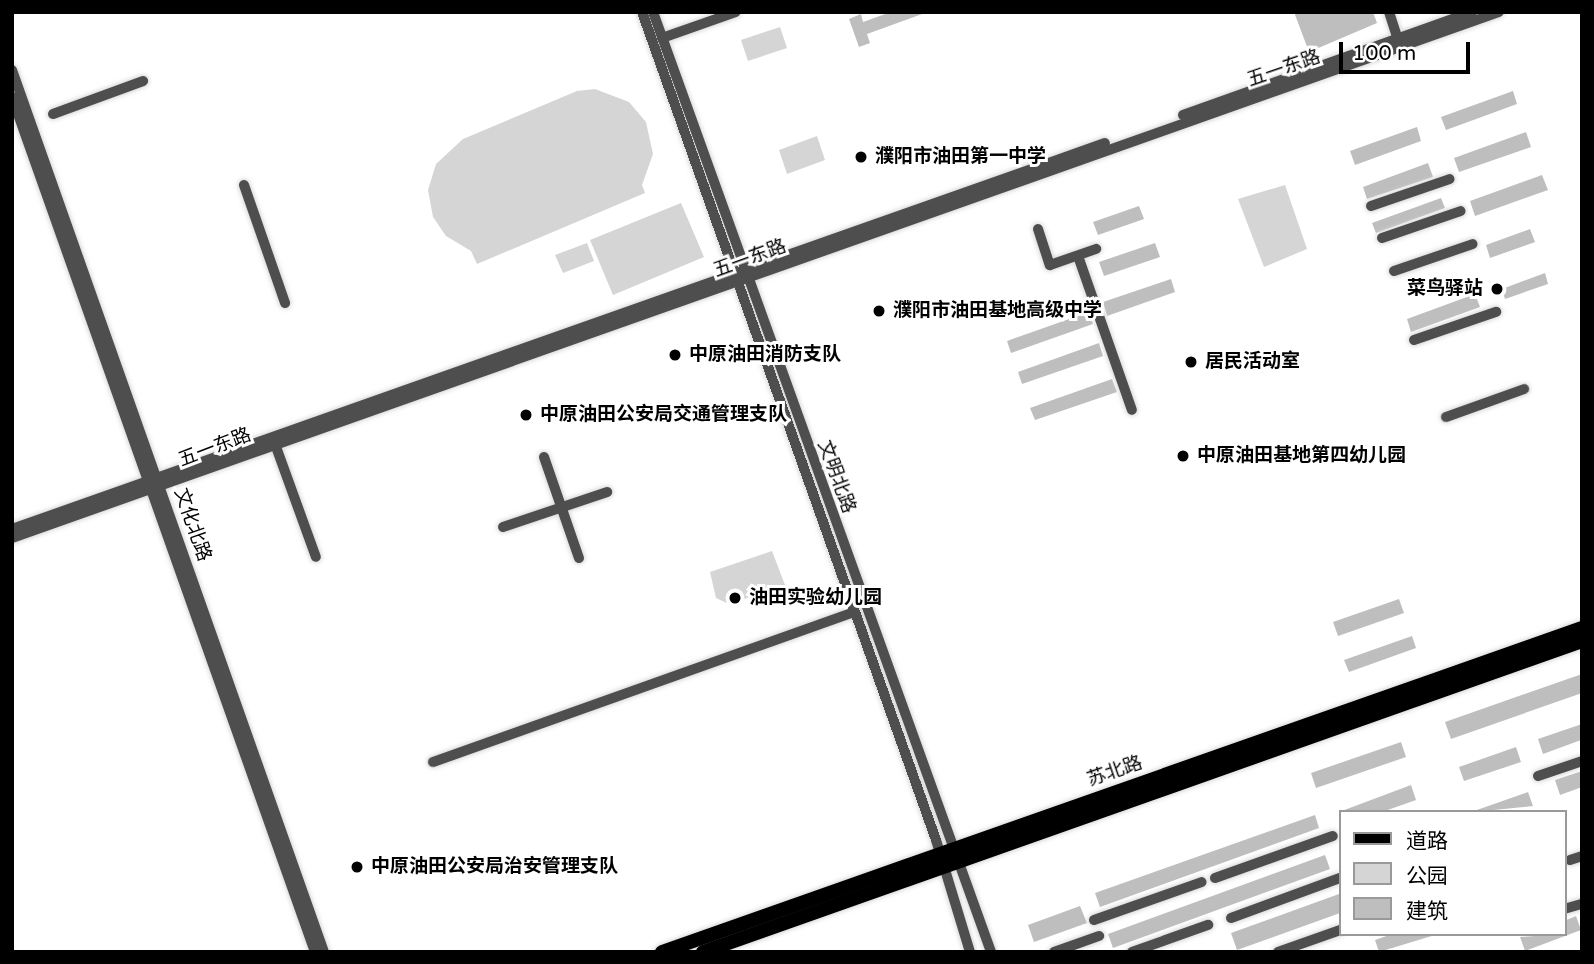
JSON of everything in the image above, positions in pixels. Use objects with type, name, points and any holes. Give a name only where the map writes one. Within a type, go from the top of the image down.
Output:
[{"type":"main road","name":"苏北路","points":[[704,952],[948,858],[1582,628]]},
{"type":"main road","name":"苏北路","points":[[662,952],[948,858],[1582,641]]},
{"type":"street","name":"文明北路","points":[[642,12],[740,276],[948,858],[970,952]]},
{"type":"street","name":"文明北路","points":[[653,12],[854,612],[948,858],[991,952]]},
{"type":"street","points":[[662,38],[736,12]]},
{"type":"street","points":[[1389,12],[1398,38]]},
{"type":"street","name":"五一东路","points":[[12,528],[275,443],[1472,12]]},
{"type":"street","name":"五一东路","points":[[12,538],[154,484],[740,276],[1499,12]]},
{"type":"street","name":"文化北路","points":[[12,70],[314,952]]},
{"type":"street","points":[[52,114],[143,81]]},
{"type":"street","name":"文化北路","points":[[12,97],[324,952]]},
{"type":"street","points":[[1371,206],[1450,179]]},
{"type":"street","points":[[244,185],[285,303]]},
{"type":"street","points":[[1382,238],[1461,211]]},
{"type":"street","points":[[1038,229],[1050,265],[1096,249]]},
{"type":"street","points":[[1394,271],[1473,244]]},
{"type":"street","points":[[1079,256],[1132,410]]},
{"type":"street","points":[[1414,340],[1496,312]]},
{"type":"street","points":[[1446,417],[1524,389]]},
{"type":"street","points":[[275,443],[316,557]]},
{"type":"street","points":[[544,457],[579,558]]},
{"type":"street","points":[[503,527],[607,492]]},
{"type":"street","points":[[433,762],[854,612]]},
{"type":"street","points":[[1538,776],[1582,761]]},
{"type":"street","points":[[1215,878],[1333,836]]},
{"type":"street","points":[[1570,860],[1582,856]]},
{"type":"street","points":[[1231,918],[1338,879]]},
{"type":"street","points":[[1094,919],[1202,883]]},
{"type":"street","points":[[1132,952],[1208,925]]},
{"type":"street","points":[[1278,952],[1338,931]]},
{"type":"street","points":[[1054,952],[1099,936]]},
{"type":"green space","points":[[780,27],[787,48],[748,61],[741,40]]},
{"type":"green space","points":[[595,89],[629,102],[646,122],[653,154],[642,185],[645,193],[477,264],[471,251],[446,236],[433,217],[428,190],[436,164],[463,139],[577,91]]},
{"type":"green space","points":[[817,136],[825,160],[787,174],[779,150]]},
{"type":"green space","points":[[1285,185],[1307,249],[1264,267],[1238,199]]},
{"type":"green space","points":[[681,203],[704,257],[613,295],[590,240]]},
{"type":"green space","points":[[587,243],[594,261],[563,273],[555,255]]},
{"type":"green space","points":[[772,551],[785,585],[729,604],[716,598],[710,572]]},
{"type":"building","points":[[891,12],[925,13],[867,34],[870,43],[859,47],[849,19],[861,14],[863,22]]},
{"type":"building","points":[[1294,12],[1373,12],[1377,23],[1309,52]]},
{"type":"building","points":[[1513,91],[1517,104],[1446,130],[1441,117]]},
{"type":"building","points":[[1417,127],[1421,141],[1355,165],[1350,151]]},
{"type":"building","points":[[1526,132],[1531,147],[1459,172],[1454,158]]},
{"type":"building","points":[[1428,163],[1433,177],[1367,199],[1363,187]]},
{"type":"building","points":[[1542,175],[1548,190],[1475,216],[1470,201]]},
{"type":"building","points":[[1441,198],[1445,208],[1376,233],[1372,223]]},
{"type":"building","points":[[1139,206],[1144,219],[1098,235],[1093,222]]},
{"type":"building","points":[[1530,229],[1535,242],[1490,258],[1486,245]]},
{"type":"building","points":[[1155,243],[1160,257],[1104,276],[1099,262]]},
{"type":"building","points":[[1545,273],[1548,284],[1505,299],[1502,289]]},
{"type":"building","points":[[1171,279],[1175,292],[1107,316],[1103,302]]},
{"type":"building","points":[[1475,294],[1480,307],[1411,332],[1407,319]]},
{"type":"building","points":[[1089,312],[1093,324],[1011,353],[1007,341]]},
{"type":"building","points":[[1099,343],[1103,356],[1022,384],[1018,372]]},
{"type":"building","points":[[1112,379],[1117,392],[1035,420],[1030,408]]},
{"type":"building","points":[[1399,599],[1404,613],[1338,636],[1333,622]]},
{"type":"building","points":[[1412,636],[1416,648],[1349,672],[1344,660]]},
{"type":"building","points":[[1582,674],[1582,693],[1451,739],[1445,722]]},
{"type":"building","points":[[1582,724],[1581,740],[1543,754],[1538,739]]},
{"type":"building","points":[[1401,742],[1406,757],[1316,788],[1311,773]]},
{"type":"building","points":[[1516,747],[1521,762],[1464,781],[1459,767]]},
{"type":"building","points":[[1582,771],[1582,787],[1560,795],[1555,780]]},
{"type":"building","points":[[1411,785],[1416,800],[1388,810],[1344,810]]},
{"type":"building","points":[[1528,792],[1533,806],[1494,810],[1477,810]]},
{"type":"building","points":[[1315,815],[1319,828],[1100,907],[1095,893]]},
{"type":"building","points":[[1325,855],[1330,869],[1113,948],[1108,934]]},
{"type":"building","points":[[1338,894],[1338,914],[1237,950],[1231,933]]},
{"type":"building","points":[[1080,906],[1087,923],[1034,942],[1028,925]]},
{"type":"building","points":[[1576,916],[1581,930],[1566,936],[1566,920]]},
{"type":"building","points":[[1386,936],[1432,936],[1379,952],[1375,940]]},
{"type":"building","points":[[1535,936],[1565,936],[1525,951],[1520,937]]},
{"type":"place","name":"濮阳市油田第一中学","points":[[861,157]]},
{"type":"place","name":"菜鸟驿站","points":[[1497,289]]},
{"type":"place","name":"濮阳市油田基地高级中学","points":[[879,311]]},
{"type":"place","name":"中原油田消防支队","points":[[675,355]]},
{"type":"place","name":"居民活动室","points":[[1191,362]]},
{"type":"place","name":"中原油田公安局交通管理支队","points":[[526,415]]},
{"type":"place","name":"中原油田基地第四幼儿园","points":[[1183,456]]},
{"type":"place","name":"油田实验幼儿园","points":[[735,598]]},
{"type":"place","name":"中原油田公安局治安管理支队","points":[[357,867]]}]
